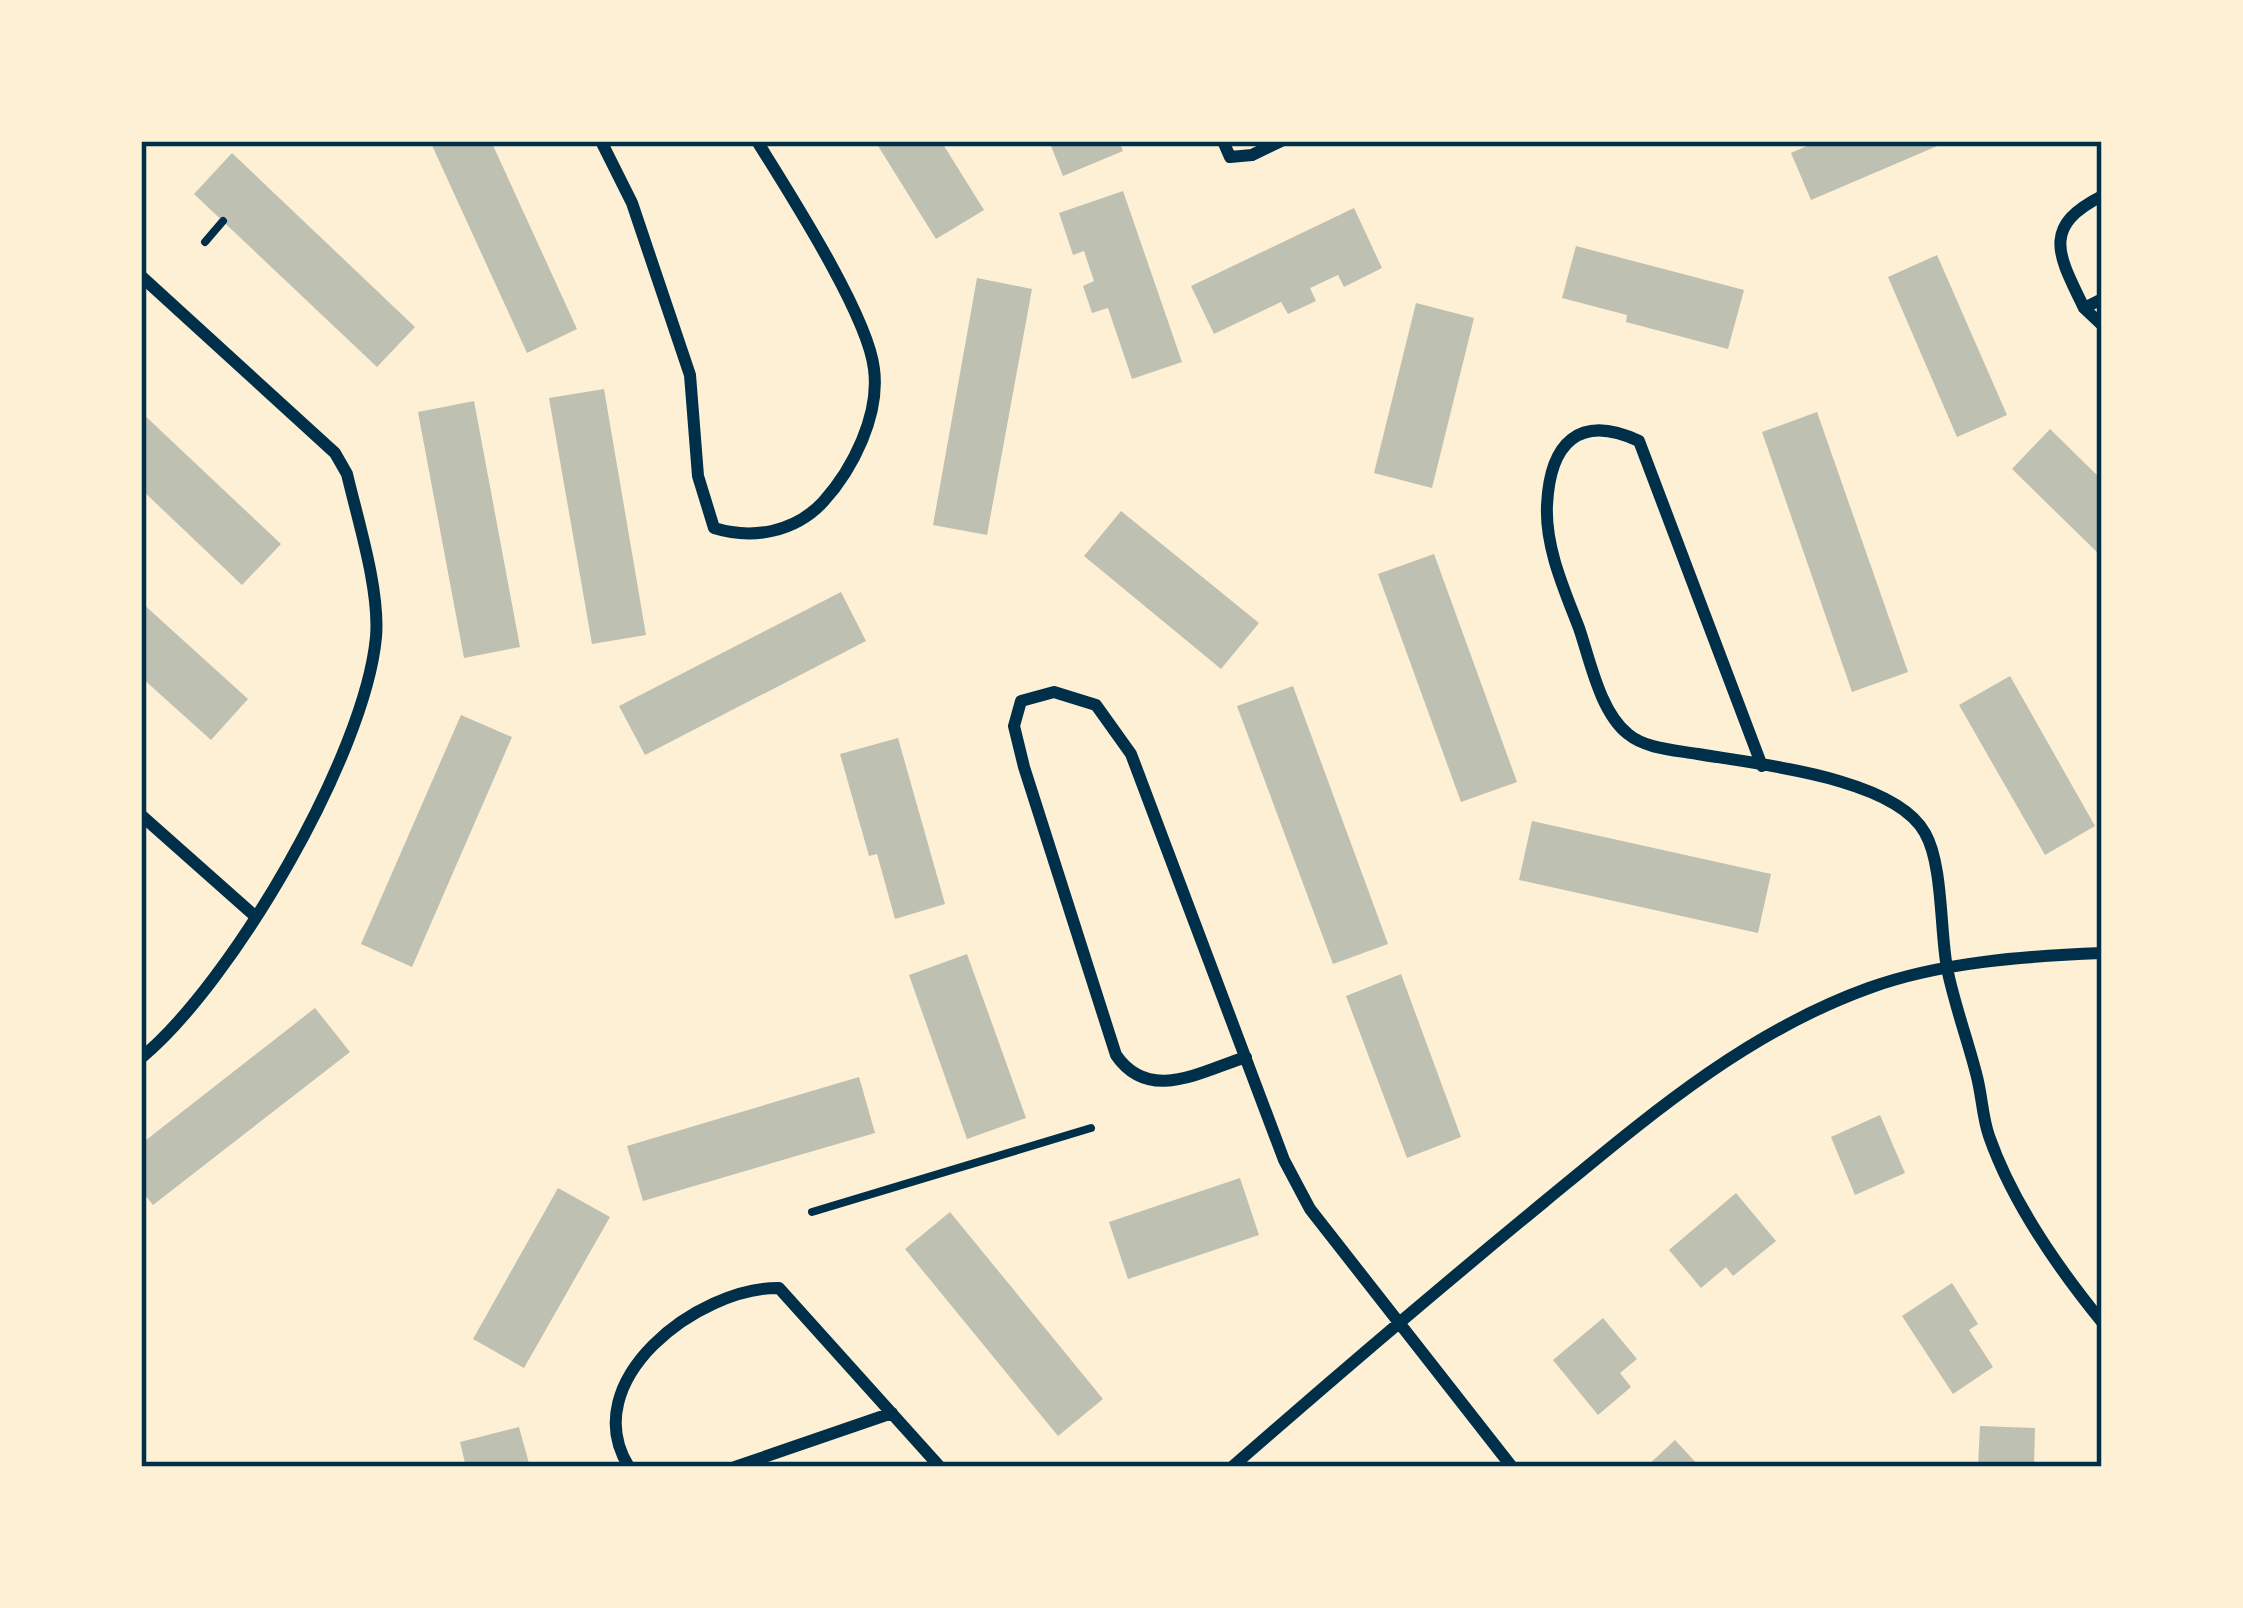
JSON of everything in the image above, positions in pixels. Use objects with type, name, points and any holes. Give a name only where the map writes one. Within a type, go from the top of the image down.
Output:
[{"type":"street","points":[[601,141],[632,203],[685,355],[698,476],[714,528],[758,534],[792,526],[838,486],[858,452],[874,394],[874,365],[838,283],[757,141]]},
{"type":"street","points":[[1222,141],[1230,157],[1252,154],[1281,141]]},
{"type":"street","points":[[2102,196],[2073,211],[2060,231],[2060,258],[2084,308],[2102,325]]},
{"type":"street","points":[[141,276],[335,453],[347,474],[376,636],[356,719],[285,876],[160,1042],[141,1058]]},
{"type":"street","points":[[2084,308],[2102,298]]},
{"type":"street","points":[[1762,766],[1639,441],[1612,429],[1590,429],[1570,438],[1555,464],[1547,506],[1555,565],[1607,705],[1626,733],[1646,744],[1762,766],[1820,776],[1904,811],[1925,833],[1947,969],[1989,1136],[2060,1270],[2102,1322]]},
{"type":"street","points":[[1246,1057],[1156,1085],[1130,1075],[1116,1055],[1062,894],[1014,726],[1021,701],[1054,692],[1096,705],[1131,754],[1246,1057],[1284,1160],[1310,1209],[1512,1467]]},
{"type":"street","points":[[141,815],[256,916]]},
{"type":"street","points":[[1232,1467],[1398,1322],[1701,1075],[1774,1032],[1870,988],[1947,969],[2102,953]]},
{"type":"street","points":[[629,1467],[614,1444],[614,1409],[632,1374],[674,1325],[715,1300],[757,1288],[779,1288],[940,1467]]},
{"type":"street","points":[[735,1467],[892,1413]]},
{"type":"path","points":[[205,242],[223,221]]},
{"type":"path","points":[[812,1212],[1090,1128]]},
{"type":"building","points":[[430,141],[491,141],[577,329],[527,353]]},
{"type":"building","points":[[875,141],[941,141],[984,210],[936,239]]},
{"type":"building","points":[[1049,141],[1119,141],[1123,151],[1063,176]]},
{"type":"building","points":[[1818,141],[1949,141],[1811,200],[1791,153]]},
{"type":"building","points":[[232,153],[415,327],[377,367],[194,194]]},
{"type":"building","points":[[1123,191],[1182,362],[1132,379],[1108,308],[1092,313],[1083,286],[1094,281],[1084,251],[1073,255],[1059,213]]},
{"type":"building","points":[[1354,208],[1382,268],[1344,287],[1338,275],[1310,288],[1316,301],[1288,314],[1281,302],[1214,334],[1191,286]]},
{"type":"building","points":[[1576,246],[1744,290],[1728,349],[1626,322],[1627,315],[1562,298]]},
{"type":"building","points":[[1937,255],[2007,415],[1957,437],[1888,277]]},
{"type":"building","points":[[977,278],[1032,289],[987,535],[933,525]]},
{"type":"building","points":[[1416,303],[1474,318],[1432,488],[1374,473]]},
{"type":"building","points":[[604,389],[646,635],[592,644],[549,398]]},
{"type":"building","points":[[474,401],[520,647],[464,658],[418,412]]},
{"type":"building","points":[[141,412],[281,544],[242,585],[141,489]]},
{"type":"building","points":[[1817,412],[1908,672],[1852,692],[1762,432]]},
{"type":"building","points":[[2050,429],[2102,480],[2102,557],[2012,469]]},
{"type":"building","points":[[1121,511],[1259,623],[1221,669],[1084,556]]},
{"type":"building","points":[[1434,554],[1517,782],[1461,802],[1378,574]]},
{"type":"building","points":[[841,592],[866,641],[645,755],[619,706]]},
{"type":"building","points":[[141,602],[248,699],[211,740],[141,677]]},
{"type":"building","points":[[2010,676],[2095,826],[2045,855],[1959,705]]},
{"type":"building","points":[[1293,686],[1388,944],[1333,964],[1237,706]]},
{"type":"building","points":[[461,715],[512,737],[412,967],[361,944]]},
{"type":"building","points":[[898,738],[945,904],[895,919],[877,854],[869,856],[840,754]]},
{"type":"building","points":[[1532,821],[1771,874],[1758,933],[1519,880]]},
{"type":"building","points":[[967,954],[1026,1118],[967,1139],[909,975]]},
{"type":"building","points":[[1401,974],[1461,1137],[1407,1158],[1346,996]]},
{"type":"building","points":[[315,1008],[350,1052],[153,1205],[141,1190],[141,1144]]},
{"type":"building","points":[[859,1077],[875,1133],[643,1201],[627,1146]]},
{"type":"building","points":[[1880,1115],[1905,1173],[1855,1195],[1831,1137]]},
{"type":"building","points":[[1240,1178],[1259,1235],[1128,1279],[1109,1222]]},
{"type":"building","points":[[558,1188],[610,1217],[524,1368],[473,1339]]},
{"type":"building","points":[[1736,1193],[1776,1241],[1733,1276],[1726,1267],[1701,1288],[1669,1250]]},
{"type":"building","points":[[950,1212],[1103,1399],[1058,1436],[905,1249]]},
{"type":"building","points":[[1952,1283],[1978,1324],[1969,1330],[1993,1367],[1953,1394],[1902,1316]]},
{"type":"building","points":[[1603,1318],[1637,1359],[1620,1373],[1631,1387],[1598,1415],[1553,1360]]},
{"type":"building","points":[[1980,1426],[2035,1428],[2034,1467],[1978,1467]]},
{"type":"building","points":[[519,1427],[530,1467],[466,1467],[460,1442]]},
{"type":"building","points":[[1675,1440],[1700,1467],[1646,1467]]}]
